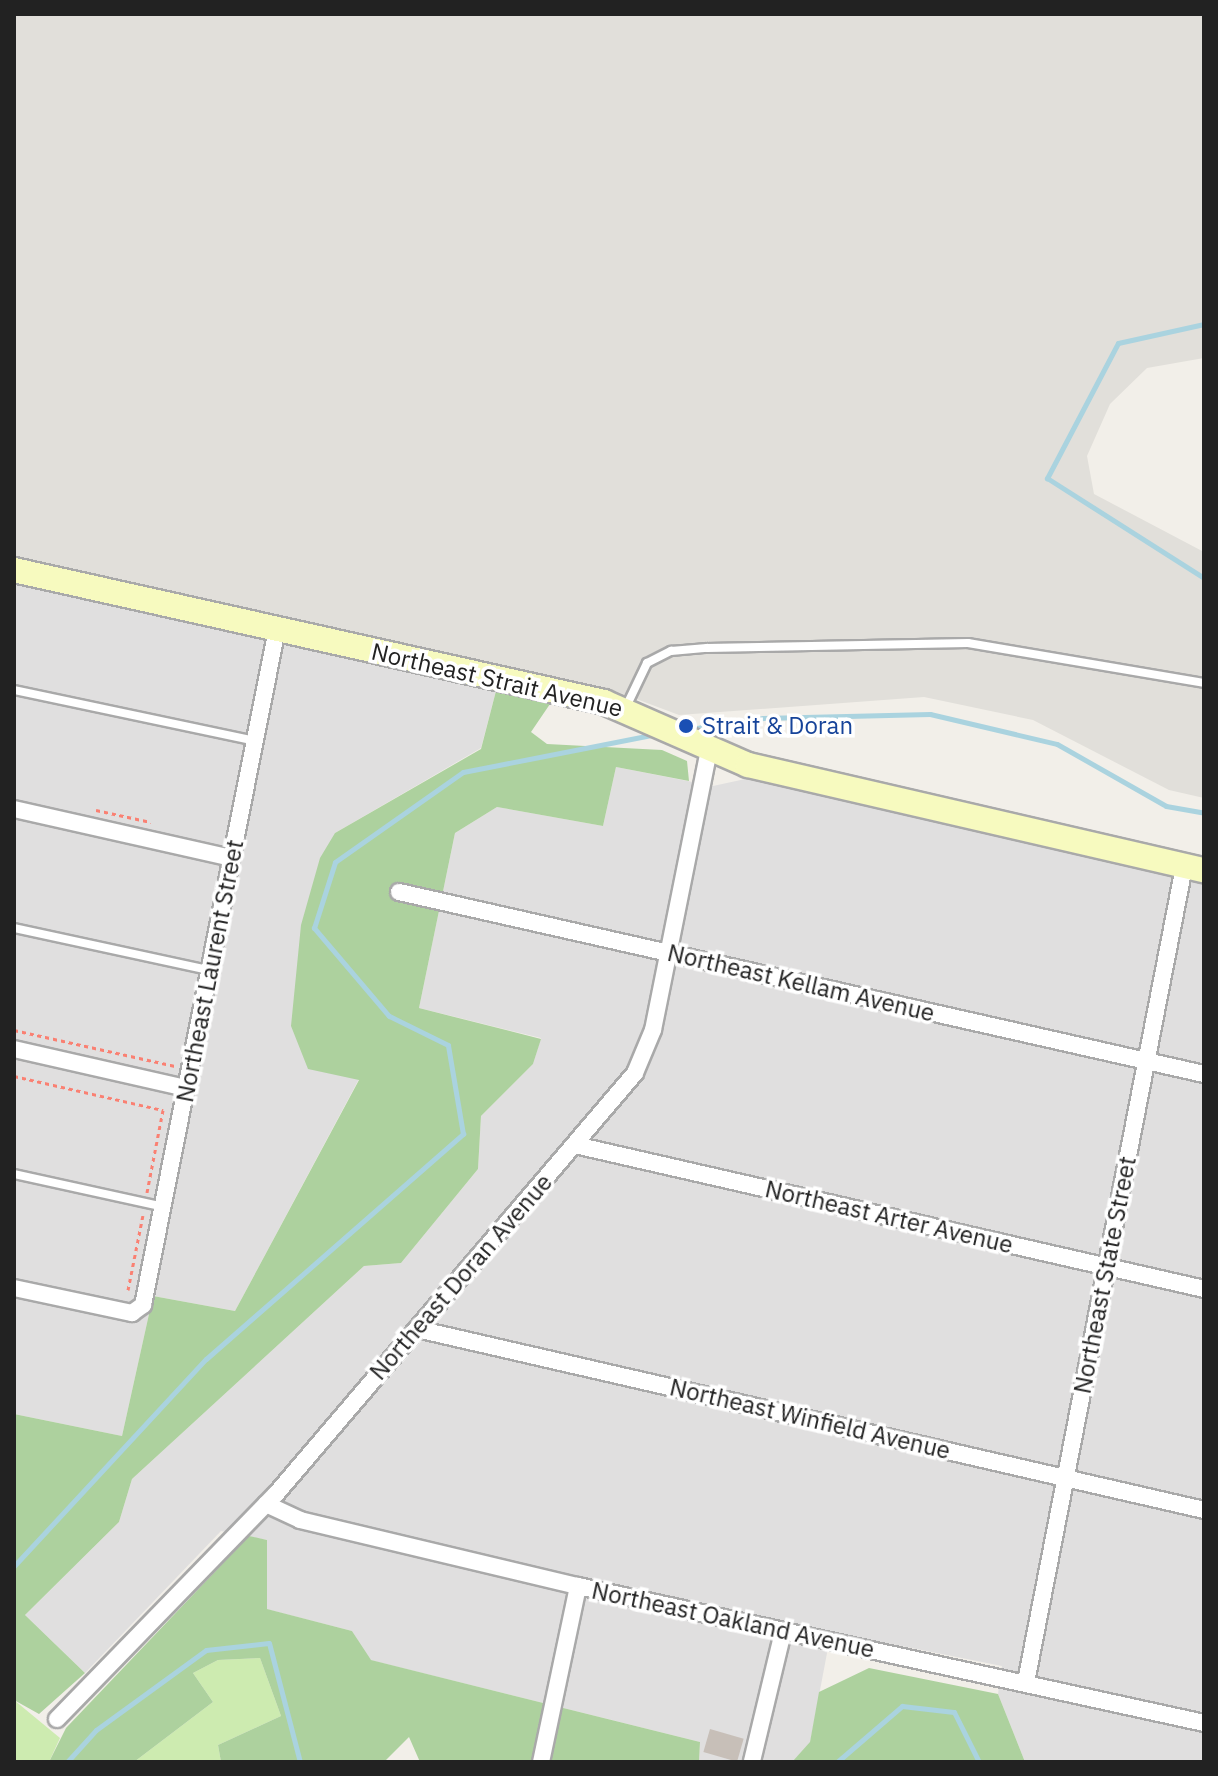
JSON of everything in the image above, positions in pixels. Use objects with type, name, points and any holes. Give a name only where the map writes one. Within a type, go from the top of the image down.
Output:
[{"type":"main road","name":"Northeast Strait Avenue","points":[[14,570],[625,709],[709,751],[1194,868]]},
{"type":"street","name":"Northeast Laurent Street","points":[[132,1305],[164,1207],[277,629]]},
{"type":"street","name":"Northeast Doran Avenue","points":[[57,1719],[266,1504],[575,1145],[642,1060],[668,953],[709,751]]},
{"type":"street","points":[[14,809],[232,858]]},
{"type":"street","name":"Northeast State Street","points":[[1026,1682],[1147,1061],[1194,868]]},
{"type":"street","name":"Northeast Kellam Avenue","points":[[399,892],[1204,1074]]},
{"type":"street","points":[[14,1049],[186,1088]]},
{"type":"street","name":"Northeast Arter Avenue","points":[[575,1145],[1204,1289]]},
{"type":"street","points":[[14,1288],[132,1305]]},
{"type":"street","name":"Northeast Winfield Avenue","points":[[417,1329],[1204,1510]]},
{"type":"street","name":"Northeast Oakland Avenue","points":[[266,1504],[300,1520],[578,1586],[1204,1723]]},
{"type":"street","points":[[541,1762],[578,1586]]},
{"type":"street","points":[[752,1761],[783,1632]]},
{"type":"lane","points":[[625,709],[647,663],[671,651],[707,648],[968,643],[1204,683]]},
{"type":"lane","points":[[14,690],[255,741]]},
{"type":"lane","points":[[14,928],[210,971]]},
{"type":"lane","points":[[14,1174],[164,1207]]},
{"type":"path","points":[[14,1030],[190,1069]]},
{"type":"path","points":[[14,1076],[163,1110],[145,1203],[132,1305]]},
{"type":"shaded area","points":[[14,14],[1204,14],[1204,358],[1147,368],[1110,404],[1087,456],[1094,494],[1204,552],[1204,798],[1169,790],[1033,720],[924,697],[679,715],[607,688],[14,560]]},
{"type":"shaded area","points":[[14,580],[496,691],[481,748],[335,833],[359,1079],[235,1311],[153,1296],[122,1436],[14,1414]]},
{"type":"shaded area","points":[[616,767],[713,786],[750,778],[1204,882],[1204,1762],[1025,1762],[998,1694],[1002,1666],[831,1632],[810,1743],[792,1762],[699,1762],[700,1742],[370,1660],[352,1631],[266,1609],[267,1540],[221,1531],[85,1673],[25,1615],[119,1522],[132,1479],[364,1266],[401,1263],[478,1169],[481,1116],[533,1064],[541,1038],[419,1008],[455,833],[497,807],[603,826]]},
{"type":"green space","points":[[496,691],[550,704],[531,732],[547,744],[662,750],[687,761],[689,781],[616,767],[603,826],[497,807],[455,833],[419,1008],[541,1039],[533,1064],[481,1116],[478,1169],[401,1263],[364,1266],[132,1479],[119,1522],[25,1615],[85,1673],[39,1714],[14,1700],[14,1414],[122,1436],[153,1296],[235,1311],[359,1080],[308,1069],[291,1026],[301,925],[320,858],[335,833],[481,749]]},
{"type":"green space","points":[[249,1536],[267,1540],[267,1609],[352,1631],[371,1660],[700,1742],[699,1762],[420,1762],[409,1737],[384,1762],[221,1762],[218,1745],[281,1716],[260,1658],[218,1660],[193,1673],[213,1702],[134,1762],[49,1762],[66,1728]]},
{"type":"green space","points":[[260,1658],[281,1716],[218,1745],[221,1762],[134,1762],[213,1702],[193,1673],[218,1660]]},
{"type":"green space","points":[[869,1668],[998,1694],[1025,1762],[792,1762],[810,1742],[819,1692]]},
{"type":"green space","points":[[14,1700],[60,1738],[49,1762],[14,1762]]},
{"type":"building","points":[[710,1729],[744,1739],[737,1762],[703,1752]]},
{"type":"waterway","points":[[1204,324],[1118,343],[1047,478],[1204,578]]},
{"type":"waterway","points":[[690,729],[763,718],[930,714],[1057,744],[1166,806],[1204,813]]},
{"type":"waterway","points":[[14,1566],[206,1359],[463,1134],[448,1045],[389,1016],[314,928],[335,862],[463,772],[656,734]]},
{"type":"waterway","points":[[67,1762],[96,1730],[206,1650],[269,1643],[300,1762]]},
{"type":"waterway","points":[[837,1762],[902,1706],[954,1712],[979,1762]]},
{"type":"place","name":"Strait & Doran","points":[[686,726]]}]
